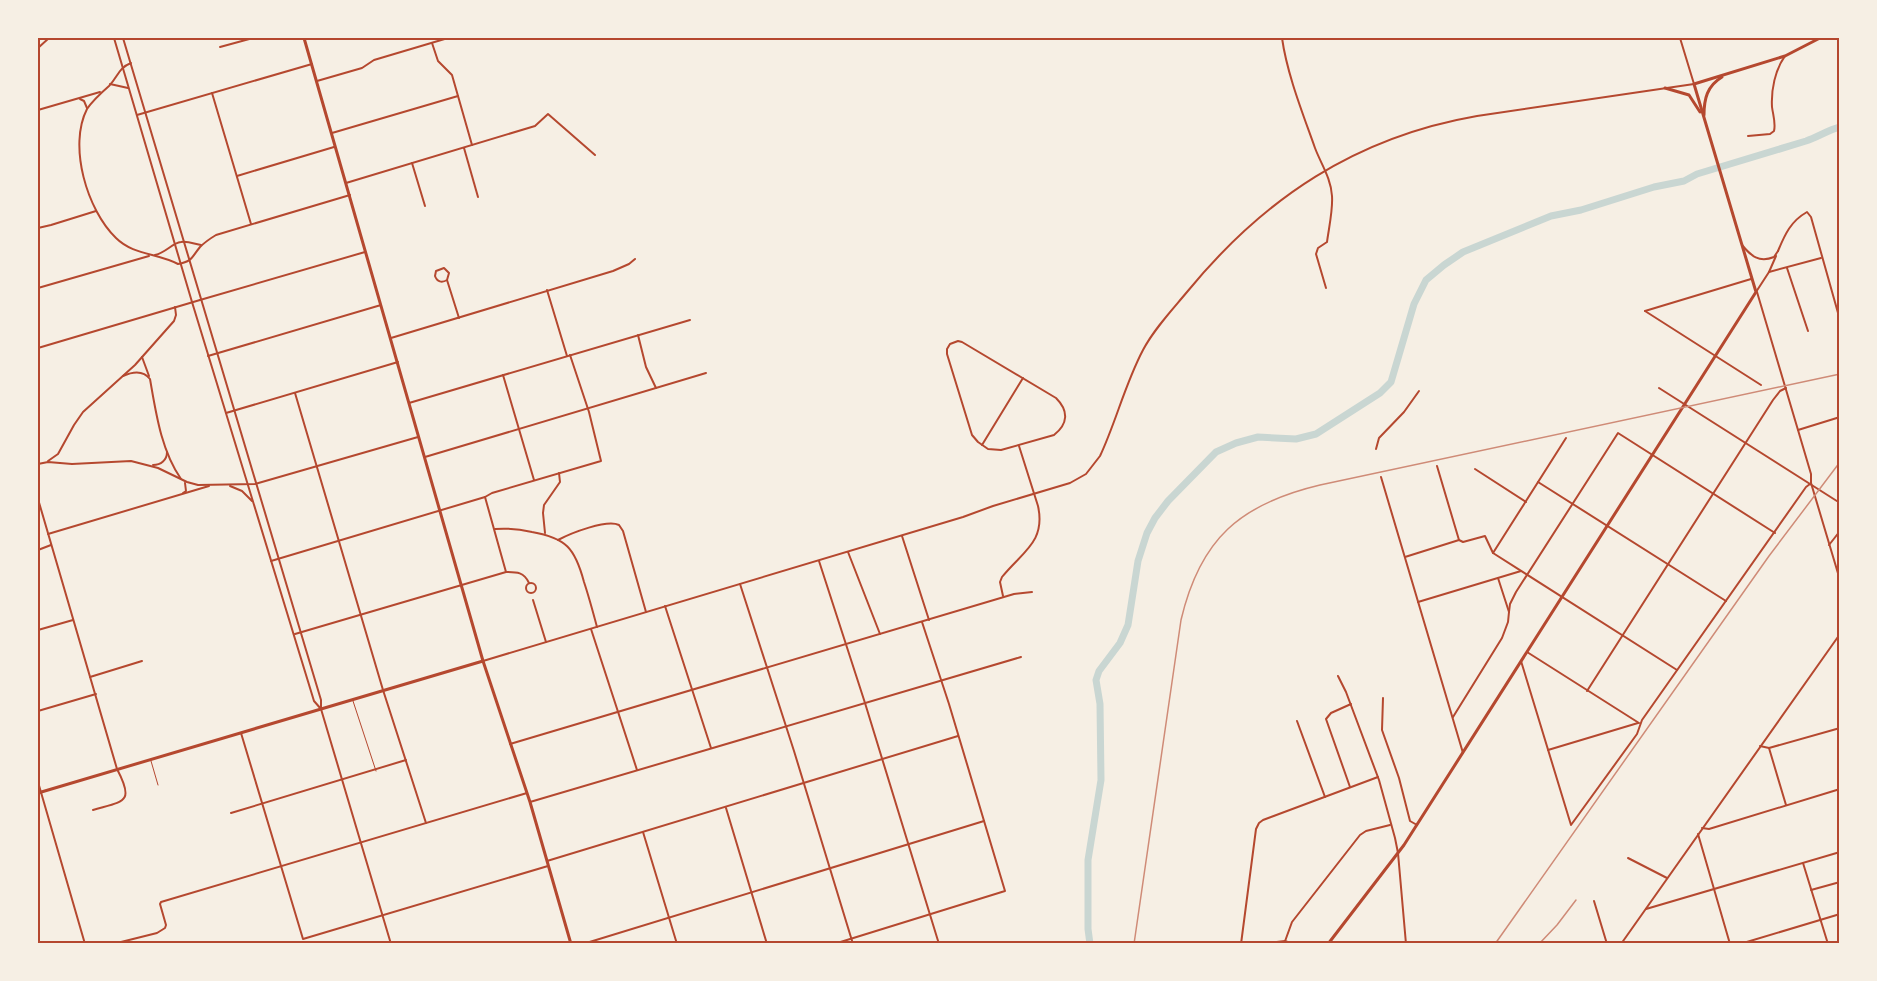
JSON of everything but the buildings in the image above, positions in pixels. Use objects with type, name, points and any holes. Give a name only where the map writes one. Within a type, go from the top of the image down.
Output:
[{"type":"main road","points":[[304,38],[483,661],[530,802],[571,944]]},
{"type":"main road","points":[[1328,944],[1417,825],[1756,292],[1694,84],[1785,56],[1820,38]]},
{"type":"main road","points":[[1704,118],[1704,101],[1708,90],[1716,80],[1726,75]]},
{"type":"main road","points":[[1665,88],[1689,95],[1704,118]]},
{"type":"main road","points":[[39,792],[483,661]]},
{"type":"street","points":[[38,48],[49,38]]},
{"type":"street","points":[[114,38],[208,356],[314,701],[321,709]]},
{"type":"street","points":[[123,38],[279,558],[391,944]]},
{"type":"street","points":[[220,47],[253,38]]},
{"type":"street","points":[[317,81],[362,68],[374,60],[448,38]]},
{"type":"street","points":[[1282,38],[1287,64],[1314,146],[1326,170],[1332,196],[1328,242],[1318,248],[1316,254],[1326,288]]},
{"type":"street","points":[[483,661],[902,536],[1070,483],[1091,469],[1100,456],[1142,351],[1155,333],[1211,263],[1237,237],[1288,195],[1326,170],[1378,144],[1454,120],[1694,84],[1680,38]]},
{"type":"street","points":[[432,42],[438,61],[452,75],[472,146]]},
{"type":"street","points":[[1748,136],[1770,134],[1774,131],[1773,89],[1778,67],[1785,56]]},
{"type":"street","points":[[130,63],[123,66],[87,110],[82,126],[81,156],[88,191],[96,211],[109,230],[127,247],[142,254],[181,264],[190,261],[201,245],[216,235],[350,195]]},
{"type":"street","points":[[137,115],[312,64]]},
{"type":"street","points":[[110,84],[129,89]]},
{"type":"street","points":[[38,110],[103,91]]},
{"type":"street","points":[[212,93],[251,224]]},
{"type":"street","points":[[332,133],[458,96]]},
{"type":"street","points":[[76,99],[84,101],[87,110]]},
{"type":"street","points":[[346,183],[535,126],[548,114],[595,155]]},
{"type":"street","points":[[237,176],[336,147]]},
{"type":"street","points":[[464,148],[478,197]]},
{"type":"street","points":[[412,163],[425,206]]},
{"type":"street","points":[[38,228],[96,211]]},
{"type":"street","points":[[1839,320],[1811,218],[1807,212],[1794,222],[1785,234],[1769,272],[1756,292],[1786,388],[1839,580]]},
{"type":"street","points":[[38,290],[47,285],[164,253],[183,241],[201,245]]},
{"type":"street","points":[[1741,243],[1752,256],[1760,260],[1774,257],[1778,251]]},
{"type":"street","points":[[38,348],[366,252]]},
{"type":"street","points":[[1769,272],[1822,257]]},
{"type":"street","points":[[391,338],[613,271],[635,259]]},
{"type":"street","points":[[447,280],[442,282],[437,280],[436,271],[444,268],[448,271],[447,280],[459,318]]},
{"type":"street","points":[[1788,268],[1808,332]]},
{"type":"street","points":[[1752,279],[1645,311],[1761,385]]},
{"type":"street","points":[[271,561],[600,460],[588,408],[547,290]]},
{"type":"street","points":[[208,356],[381,305]]},
{"type":"street","points":[[38,464],[56,458],[83,412],[142,357],[174,321],[175,308]]},
{"type":"street","points":[[409,403],[690,320]]},
{"type":"street","points":[[638,335],[646,367],[656,388]]},
{"type":"street","points":[[955,341],[962,342],[1023,378],[1061,403],[1065,411],[1065,421],[1054,435],[997,451],[982,445],[970,430],[947,349],[955,341]]},
{"type":"street","points":[[142,357],[150,379],[166,449],[172,465],[187,488],[182,495]]},
{"type":"street","points":[[226,412],[398,362]]},
{"type":"street","points":[[120,378],[130,373],[137,373],[147,375],[150,379]]},
{"type":"street","points":[[424,457],[706,373]]},
{"type":"street","points":[[503,375],[534,480]]},
{"type":"street","points":[[982,445],[1023,378]]},
{"type":"street","points":[[1659,388],[1839,502]]},
{"type":"street","points":[[1587,691],[1779,391],[1786,388]]},
{"type":"street","points":[[1376,449],[1379,438],[1404,412],[1419,391]]},
{"type":"street","points":[[295,393],[360,615],[426,823]]},
{"type":"street","points":[[1798,430],[1839,417]]},
{"type":"street","points":[[1453,717],[1502,638],[1508,622],[1510,604],[1618,433],[1775,533]]},
{"type":"street","points":[[43,462],[84,464],[122,461],[150,465],[198,485],[255,484],[418,436]]},
{"type":"street","points":[[1493,553],[1566,438]]},
{"type":"street","points":[[1003,597],[1000,582],[1002,577],[1033,542],[1040,528],[1040,516],[1019,446]]},
{"type":"street","points":[[150,465],[162,462],[166,457],[166,449]]},
{"type":"street","points":[[1437,466],[1459,540]]},
{"type":"street","points":[[1475,469],[1526,502]]},
{"type":"street","points":[[545,535],[543,509],[560,482],[559,473]]},
{"type":"street","points":[[1380,477],[1463,753]]},
{"type":"street","points":[[1538,482],[1726,601]]},
{"type":"street","points":[[1521,661],[1571,825],[1636,734],[1639,723],[1811,483]]},
{"type":"street","points":[[48,534],[214,485]]},
{"type":"street","points":[[228,485],[242,491],[253,502]]},
{"type":"street","points":[[485,497],[506,572]]},
{"type":"street","points":[[38,499],[117,770],[126,789],[125,798],[119,802],[93,810]]},
{"type":"street","points":[[558,540],[609,522],[619,525],[623,531],[645,612]]},
{"type":"street","points":[[495,529],[521,530],[545,535],[558,540],[570,549],[577,558],[597,627]]},
{"type":"street","points":[[1829,545],[1839,531]]},
{"type":"street","points":[[902,536],[929,620]]},
{"type":"street","points":[[1405,557],[1459,540],[1463,542],[1485,536],[1493,553],[1677,670]]},
{"type":"street","points":[[38,550],[51,545]]},
{"type":"street","points":[[848,552],[880,634]]},
{"type":"street","points":[[819,561],[939,944]]},
{"type":"street","points":[[1418,602],[1521,571]]},
{"type":"street","points":[[294,634],[506,572],[523,574],[529,583]]},
{"type":"street","points":[[1498,578],[1509,612]]},
{"type":"street","points":[[740,584],[853,944]]},
{"type":"street","points":[[510,744],[1003,597],[1032,592]]},
{"type":"street","points":[[533,600],[546,642]]},
{"type":"street","points":[[665,606],[711,748]]},
{"type":"street","points":[[38,630],[73,620]]},
{"type":"street","points":[[834,944],[1005,891],[922,622]]},
{"type":"street","points":[[591,629],[637,770]]},
{"type":"street","points":[[1621,944],[1839,634]]},
{"type":"street","points":[[1527,652],[1639,723]]},
{"type":"street","points":[[530,802],[1021,657]]},
{"type":"street","points":[[90,677],[142,661]]},
{"type":"street","points":[[1338,676],[1378,777],[1391,824],[1398,853],[1406,944]]},
{"type":"street","points":[[38,711],[96,694]]},
{"type":"street","points":[[1383,698],[1382,730],[1399,778],[1410,820],[1417,825]]},
{"type":"street","points":[[1351,704],[1331,713],[1326,719],[1351,787]]},
{"type":"street","points":[[1297,721],[1325,797]]},
{"type":"street","points":[[1548,750],[1639,723]]},
{"type":"street","points":[[1760,746],[1769,748],[1839,728]]},
{"type":"street","points":[[241,733],[303,939],[958,736]]},
{"type":"street","points":[[1769,748],[1786,805]]},
{"type":"street","points":[[231,813],[376,771],[406,760]]},
{"type":"street","points":[[1241,944],[1257,825],[1263,820],[1378,777]]},
{"type":"street","points":[[38,782],[39,792],[85,944]]},
{"type":"street","points":[[1702,828],[1709,829],[1839,789]]},
{"type":"street","points":[[113,944],[157,933],[165,928],[161,902],[526,793]]},
{"type":"street","points":[[726,807],[767,944]]},
{"type":"street","points":[[583,944],[984,821]]},
{"type":"street","points":[[1285,942],[1292,922],[1360,835],[1391,824]]},
{"type":"street","points":[[643,832],[677,944]]},
{"type":"street","points":[[1698,834],[1730,944]]},
{"type":"street","points":[[1646,909],[1839,852]]},
{"type":"street","points":[[1628,858],[1667,878]]},
{"type":"street","points":[[1803,863],[1827,944]]},
{"type":"street","points":[[1811,890],[1839,882]]},
{"type":"street","points":[[1594,901],[1606,944]]},
{"type":"street","points":[[1740,944],[1839,914]]},
{"type":"street","points":[[1261,944],[1285,942],[1293,944]]},
{"type":"lane","points":[[352,700],[376,771]]},
{"type":"lane","points":[[151,759],[159,785]]},
{"type":"waterway","points":[[1090,944],[1088,860],[1101,780],[1100,704],[1096,680],[1099,671],[1120,643],[1128,625],[1138,561],[1147,533],[1168,501],[1216,452],[1258,437],[1296,439],[1316,434],[1380,393],[1391,382],[1414,304],[1426,280],[1463,252],[1551,216],[1581,210],[1654,187],[1684,181],[1697,174],[1806,141],[1840,127]]},
{"type":"railway","points":[[1134,944],[1181,620],[1199,567],[1228,529],[1267,503],[1320,485],[1840,374]]},
{"type":"railway","points":[[1495,944],[1769,556],[1840,462]]},
{"type":"railway","points":[[1539,944],[1576,900]]}]
